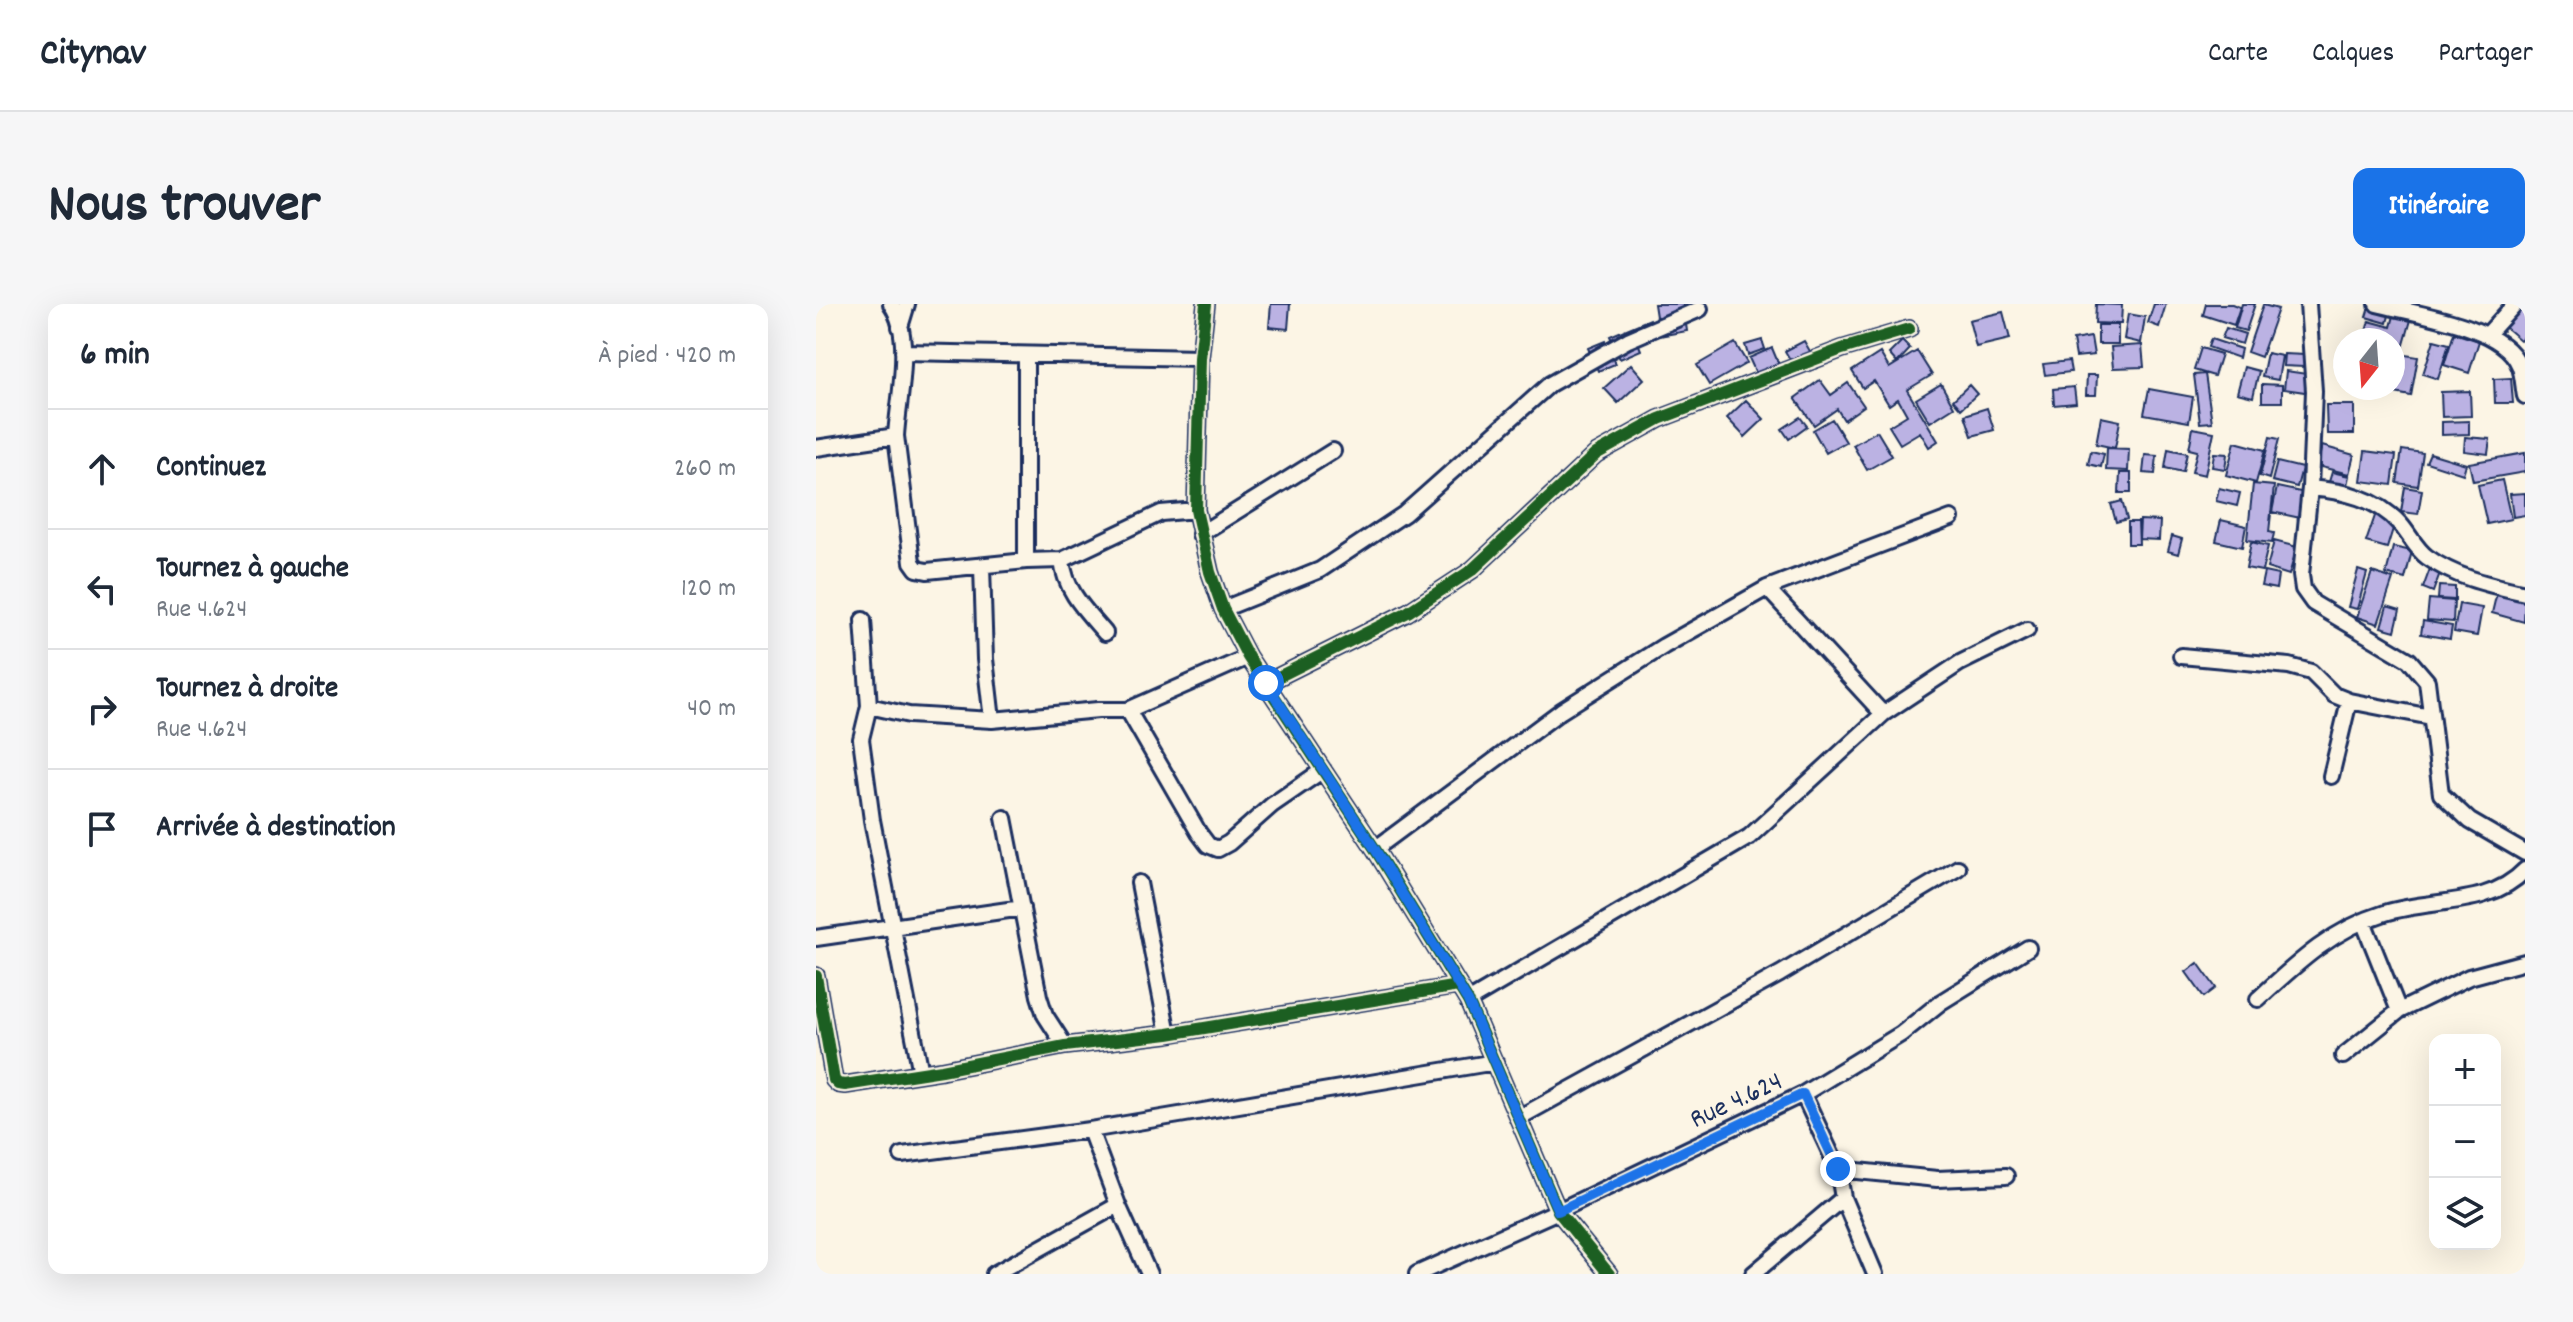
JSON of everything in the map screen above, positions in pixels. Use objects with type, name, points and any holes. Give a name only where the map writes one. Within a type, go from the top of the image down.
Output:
[{"type":"street","points":[[891,304],[900,328],[903,352],[896,436],[912,562],[917,569],[927,571],[1062,560],[1161,513],[1196,510]]},
{"type":"street","points":[[900,328],[907,304]]},
{"type":"street","points":[[1206,304],[1200,358],[1196,510],[1200,534],[1223,609],[1248,657],[1375,849],[1468,1001],[1558,1211],[1609,1274]]},
{"type":"street","points":[[2308,304],[2314,391],[2310,488],[2301,575],[2303,589],[2313,603],[2409,660],[2427,681],[2441,794],[2470,821],[2525,853]]},
{"type":"street","points":[[2377,304],[2488,334],[2505,346],[2519,363],[2525,396]]},
{"type":"street","points":[[2488,334],[2515,304]]},
{"type":"street","points":[[1223,609],[1320,570],[1404,514],[1550,384],[1628,340],[1700,309]]},
{"type":"street","points":[[1266,683],[1408,612],[1472,570],[1596,454],[1659,419],[1842,349],[1909,329]]},
{"type":"street","points":[[903,352],[1200,358]]},
{"type":"street","points":[[1026,356],[1026,561]]},
{"type":"street","points":[[816,448],[896,436]]},
{"type":"street","points":[[1200,534],[1333,451]]},
{"type":"street","points":[[2310,488],[2336,491],[2371,501],[2397,521],[2425,556],[2470,579],[2525,593]]},
{"type":"street","points":[[1375,849],[1561,711],[1664,646],[1767,588],[1951,518]]},
{"type":"street","points":[[1062,560],[1063,574],[1072,594],[1105,633]]},
{"type":"street","points":[[982,567],[985,659],[992,720]]},
{"type":"street","points":[[1767,588],[1883,714]]},
{"type":"street","points":[[863,620],[869,706],[861,739],[921,1073]]},
{"type":"street","points":[[1468,1001],[1749,837],[1883,714],[1960,663],[2027,630]]},
{"type":"street","points":[[2181,656],[2289,666],[2311,672],[2334,695],[2349,701],[2431,717]]},
{"type":"street","points":[[869,706],[909,715],[992,720],[1128,710],[1248,657]]},
{"type":"street","points":[[2331,776],[2349,701]]},
{"type":"street","points":[[1128,710],[1199,833],[1208,845],[1218,849],[1272,805],[1323,770]]},
{"type":"street","points":[[1004,818],[1039,996],[1045,1015],[1065,1046]]},
{"type":"street","points":[[1520,1117],[1780,974],[1958,868]]},
{"type":"street","points":[[2258,999],[2315,947],[2363,921],[2387,912],[2483,896],[2506,887],[2525,870]]},
{"type":"street","points":[[1139,883],[1168,1034]]},
{"type":"street","points":[[816,938],[1022,908]]},
{"type":"street","points":[[2363,921],[2399,1011]]},
{"type":"street","points":[[1803,1094],[1901,1034],[1941,1002],[2028,948]]},
{"type":"street","points":[[2343,1056],[2399,1011],[2469,977],[2525,962]]},
{"type":"street","points":[[816,976],[834,1080],[838,1084],[1458,986]]},
{"type":"street","points":[[902,1155],[1090,1130],[1495,1062]]},
{"type":"street","name":"Rue 4.624","points":[[1417,1274],[1558,1211],[1803,1094],[1838,1169],[1843,1198],[1875,1274]]},
{"type":"street","points":[[1090,1130],[1118,1205],[1149,1274]]},
{"type":"street","points":[[1838,1169],[1937,1179],[2006,1176]]},
{"type":"street","points":[[1753,1274],[1843,1198]]},
{"type":"street","points":[[994,1274],[1118,1205]]},
{"type":"building","points":[[1271,304],[1290,304],[1288,329],[1269,327]]},
{"type":"building","points":[[1654,304],[1683,304],[1687,331],[1659,336]]},
{"type":"building","points":[[2096,304],[2122,305],[2121,324],[2095,323]]},
{"type":"building","points":[[2154,304],[2166,304],[2159,327],[2148,323]]},
{"type":"building","points":[[2206,304],[2240,307],[2234,325],[2203,315]]},
{"type":"building","points":[[2242,304],[2255,304],[2246,331],[2235,328]]},
{"type":"building","points":[[2370,304],[2392,304],[2387,323],[2366,317]]},
{"type":"building","points":[[2517,304],[2525,304],[2525,335],[2520,340],[2500,323]]},
{"type":"building","points":[[2263,305],[2278,309],[2261,357],[2247,352]]},
{"type":"building","points":[[2396,308],[2413,313],[2405,341],[2405,328],[2367,328],[2369,321],[2391,327]]},
{"type":"building","points":[[2003,312],[2010,339],[1976,347],[1969,320]]},
{"type":"building","points":[[2128,314],[2145,317],[2141,343],[2124,339]]},
{"type":"building","points":[[1650,319],[1654,330],[1636,338],[1641,350],[1620,359],[1610,336]]},
{"type":"building","points":[[2098,325],[2118,325],[2118,344],[2098,344]]},
{"type":"building","points":[[2226,328],[2245,334],[2242,344],[2222,338]]},
{"type":"building","points":[[2454,333],[2479,341],[2469,373],[2444,365]]},
{"type":"building","points":[[2091,337],[2094,355],[2076,357],[2073,340]]},
{"type":"building","points":[[2211,339],[2241,349],[2239,358],[2208,347]]},
{"type":"building","points":[[1762,340],[1765,349],[1748,355],[1745,345]]},
{"type":"building","points":[[2434,340],[2449,344],[2438,379],[2423,374]]},
{"type":"building","points":[[1605,341],[1615,364],[1598,371],[1588,348]]},
{"type":"building","points":[[1804,341],[1817,363],[1798,373],[1785,351]]},
{"type":"building","points":[[1902,341],[1910,349],[1897,363],[1889,354]]},
{"type":"building","points":[[1735,343],[1747,363],[1709,385],[1697,365]]},
{"type":"building","points":[[2142,345],[2144,367],[2113,368],[2111,347]]},
{"type":"building","points":[[1772,348],[1782,372],[1760,382],[1749,358]]},
{"type":"building","points":[[2201,348],[2221,354],[2214,376],[2194,370]]},
{"type":"building","points":[[1917,351],[1932,375],[1907,390],[1938,441],[1929,447],[1920,432],[1900,444],[1889,426],[1907,415],[1898,399],[1889,405],[1874,381],[1863,388],[1852,371],[1880,353],[1889,368]]},
{"type":"building","points":[[2267,353],[2282,356],[2278,380],[2262,377]]},
{"type":"building","points":[[2284,354],[2305,355],[2304,367],[2283,366]]},
{"type":"building","points":[[2405,355],[2418,357],[2411,396],[2405,395]]},
{"type":"building","points":[[2069,361],[2071,372],[2045,375],[2043,364]]},
{"type":"building","points":[[1631,364],[1644,379],[1618,403],[1604,388]]},
{"type":"building","points":[[2244,367],[2259,371],[2253,397],[2237,393]]},
{"type":"building","points":[[2286,371],[2307,374],[2305,392],[2284,389]]},
{"type":"building","points":[[2205,374],[2212,422],[2200,423],[2194,375]]},
{"type":"building","points":[[2087,375],[2097,375],[2096,395],[2086,395]]},
{"type":"building","points":[[2511,378],[2513,403],[2495,403],[2494,379]]},
{"type":"building","points":[[1820,380],[1831,395],[1848,383],[1864,406],[1844,420],[1837,409],[1814,425],[1795,398]]},
{"type":"building","points":[[1941,384],[1954,407],[1930,422],[1916,399]]},
{"type":"building","points":[[2262,384],[2282,385],[2282,402],[2262,402]]},
{"type":"building","points":[[1969,385],[1977,394],[1961,409],[1953,400]]},
{"type":"building","points":[[2074,387],[2076,403],[2054,405],[2053,389]]},
{"type":"building","points":[[2149,389],[2193,397],[2189,422],[2144,414]]},
{"type":"building","points":[[2470,391],[2471,416],[2442,417],[2441,392]]},
{"type":"building","points":[[1746,400],[1764,419],[1745,437],[1727,418]]},
{"type":"building","points":[[2326,405],[2354,405],[2354,434],[2327,434]]},
{"type":"building","points":[[1987,408],[1994,430],[1972,436],[1965,415]]},
{"type":"building","points":[[1800,417],[1807,426],[1789,439],[1782,429]]},
{"type":"building","points":[[2101,417],[2120,421],[2115,448],[2096,444]]},
{"type":"building","points":[[1832,419],[1846,442],[1826,453],[1813,430]]},
{"type":"building","points":[[2469,421],[2469,434],[2442,435],[2442,422]]},
{"type":"building","points":[[2193,428],[2214,432],[2205,475],[2192,472],[2197,451],[2189,449]]},
{"type":"building","points":[[1877,431],[1892,456],[1867,470],[1853,445]]},
{"type":"building","points":[[2270,437],[2279,439],[2269,479],[2260,476]]},
{"type":"building","points":[[2465,437],[2490,439],[2488,454],[2464,451]]},
{"type":"building","points":[[2235,442],[2265,450],[2256,483],[2226,475]]},
{"type":"building","points":[[2322,446],[2354,455],[2349,474],[2317,466]]},
{"type":"building","points":[[2107,448],[2129,449],[2128,471],[2106,470]]},
{"type":"building","points":[[2168,449],[2187,453],[2183,472],[2165,468]]},
{"type":"building","points":[[2402,450],[2423,453],[2418,486],[2397,483]]},
{"type":"building","points":[[2091,451],[2104,454],[2101,467],[2088,464]]},
{"type":"building","points":[[2365,451],[2396,455],[2392,485],[2361,481]]},
{"type":"building","points":[[2214,453],[2227,454],[2225,469],[2212,467]]},
{"type":"building","points":[[2430,453],[2466,464],[2463,474],[2426,462]]},
{"type":"building","points":[[2525,453],[2525,472],[2473,481],[2469,463]]},
{"type":"building","points":[[2145,455],[2157,456],[2155,474],[2143,473]]},
{"type":"building","points":[[2277,462],[2302,468],[2297,487],[2272,481]]},
{"type":"building","points":[[2332,472],[2349,476],[2346,490],[2328,485]]},
{"type":"building","points":[[2120,473],[2131,473],[2131,493],[2119,493]]},
{"type":"building","points":[[2502,480],[2511,519],[2487,524],[2478,485]]},
{"type":"building","points":[[2253,484],[2274,486],[2269,532],[2274,533],[2272,543],[2247,540]]},
{"type":"building","points":[[2277,487],[2310,494],[2305,519],[2272,512]]},
{"type":"building","points":[[2405,487],[2422,490],[2418,514],[2401,512]]},
{"type":"building","points":[[2219,488],[2240,493],[2237,506],[2216,501]]},
{"type":"building","points":[[2525,493],[2525,515],[2513,517],[2510,494]]},
{"type":"building","points":[[2122,501],[2127,519],[2116,522],[2111,504]]},
{"type":"building","points":[[2376,513],[2396,519],[2387,548],[2366,542]]},
{"type":"building","points":[[2140,520],[2160,521],[2159,540],[2139,539]]},
{"type":"building","points":[[2221,520],[2246,526],[2242,547],[2216,541]]},
{"type":"building","points":[[2128,522],[2138,522],[2139,544],[2128,544]]},
{"type":"building","points":[[2172,536],[2182,539],[2178,554],[2168,551]]},
{"type":"building","points":[[2274,541],[2297,547],[2289,575],[2267,568]]},
{"type":"building","points":[[2251,542],[2268,546],[2262,571],[2246,568]]},
{"type":"building","points":[[2393,547],[2412,551],[2405,579],[2386,574]]},
{"type":"building","points":[[2431,566],[2441,570],[2433,592],[2423,588]]},
{"type":"building","points":[[2358,570],[2367,573],[2357,609],[2348,607]]},
{"type":"building","points":[[2264,572],[2278,575],[2276,589],[2261,586]]},
{"type":"building","points":[[2372,572],[2393,579],[2378,624],[2357,617]]},
{"type":"building","points":[[2439,586],[2455,587],[2455,600],[2438,599]]},
{"type":"building","points":[[2497,592],[2525,600],[2524,622],[2492,613]]},
{"type":"building","points":[[2429,599],[2454,601],[2453,622],[2427,620]]},
{"type":"building","points":[[2459,604],[2482,608],[2477,636],[2454,632]]},
{"type":"building","points":[[2387,606],[2400,610],[2395,631],[2381,627]]},
{"type":"building","points":[[2423,621],[2452,626],[2450,639],[2421,634]]},
{"type":"building","points":[[2198,963],[2216,988],[2204,997],[2186,972]]},
{"type":"cycle path","points":[[1206,304],[1200,358],[1196,510],[1210,572],[1223,609],[1248,657],[1375,849],[1468,1001],[1558,1211],[1609,1274]]},
{"type":"cycle path","points":[[1266,683],[1408,612],[1472,570],[1596,454],[1659,419],[1842,349],[1909,329]]},
{"type":"cycle path","points":[[816,976],[834,1080],[845,1085],[1065,1046],[1168,1034],[1458,986]]},
{"type":"route","points":[[1266,683],[1375,849],[1468,1001],[1558,1211],[1803,1094],[1838,1169]]}]
